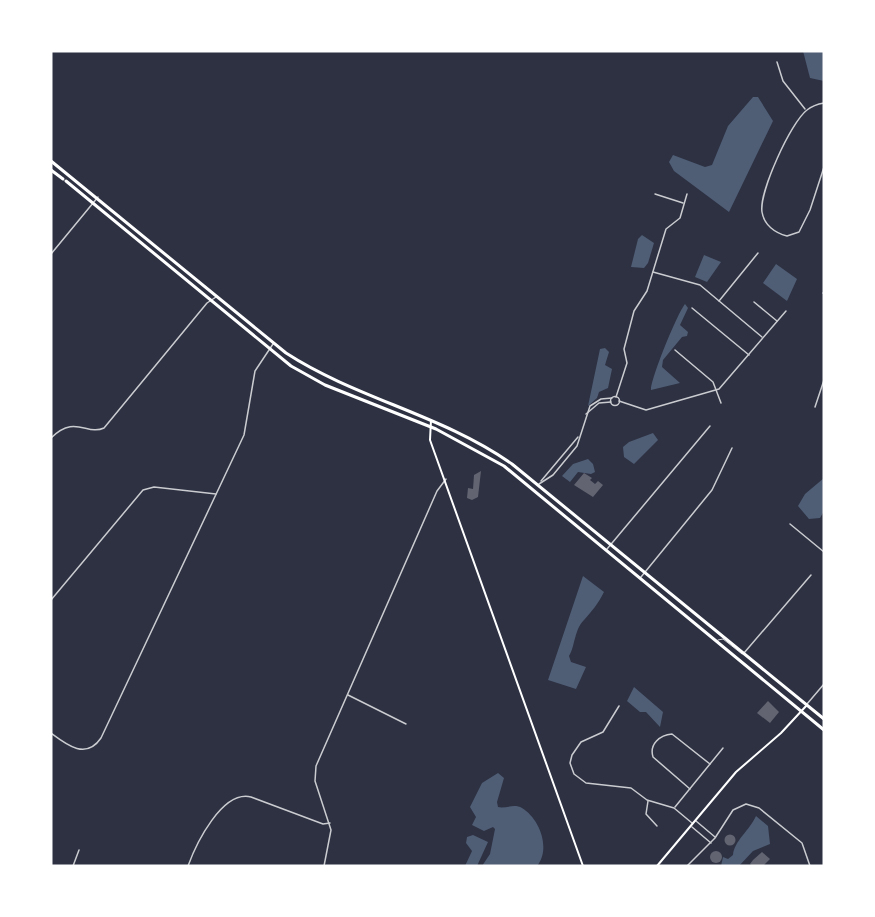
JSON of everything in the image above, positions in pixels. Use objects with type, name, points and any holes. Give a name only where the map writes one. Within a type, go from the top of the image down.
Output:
[{"type":"highway","points":[[51,161],[98,197],[273,343],[330,379],[431,420],[489,449],[539,485],[824,719]]},
{"type":"highway","points":[[51,170],[291,366],[325,385],[459,440],[504,466],[530,485],[539,485]]},
{"type":"highway","points":[[504,466],[824,730]]},
{"type":"main road","points":[[431,420],[430,440],[446,479],[583,866]]},
{"type":"main road","points":[[657,866],[746,761],[781,733],[807,705]]},
{"type":"street","points":[[777,62],[783,81],[806,110]]},
{"type":"street","points":[[824,103],[806,110],[781,153],[762,202],[762,215],[772,229],[787,236],[799,232],[810,210],[824,167]]},
{"type":"street","points":[[655,194],[684,203]]},
{"type":"street","points":[[616,397],[627,363],[624,353],[625,342],[634,311],[645,296],[666,229],[680,218],[687,194]]},
{"type":"street","points":[[51,254],[98,197]]},
{"type":"street","points":[[719,301],[758,253]]},
{"type":"street","points":[[653,272],[693,282],[763,338]]},
{"type":"street","points":[[51,438],[62,429],[76,426],[99,430],[104,428],[216,296]]},
{"type":"street","points":[[754,302],[778,321]]},
{"type":"street","points":[[692,308],[749,355]]},
{"type":"street","points":[[616,397],[619,401],[646,410],[718,390],[786,311]]},
{"type":"street","points":[[51,733],[70,747],[87,749],[101,738],[246,430],[255,371],[273,343]]},
{"type":"street","points":[[675,350],[713,382],[718,390],[721,403]]},
{"type":"street","points":[[815,407],[824,380]]},
{"type":"street","points":[[820,391],[824,393]]},
{"type":"street","points":[[539,485],[555,472],[577,446],[585,415],[592,403],[616,397]]},
{"type":"street","points":[[611,402],[612,398]]},
{"type":"street","points":[[585,415],[598,403],[611,402],[615,405],[619,401]]},
{"type":"street","points":[[606,550],[710,426]]},
{"type":"street","points":[[539,485],[551,467],[580,435]]},
{"type":"street","points":[[640,577],[712,490],[732,448]]},
{"type":"street","points":[[551,467],[555,472]]},
{"type":"street","points":[[324,866],[331,834],[330,823],[315,781],[315,769],[438,491],[446,479]]},
{"type":"street","points":[[51,600],[141,492],[154,487],[216,494]]},
{"type":"street","points":[[790,524],[824,552]]},
{"type":"street","points":[[744,654],[811,575]]},
{"type":"street","points":[[807,705],[824,684]]},
{"type":"street","points":[[347,694],[406,724]]},
{"type":"street","points":[[619,706],[603,732],[580,744],[570,759],[571,768],[581,781],[631,788],[648,800],[674,808],[715,838]]},
{"type":"street","points":[[690,789],[653,757],[652,749],[657,740],[672,734],[710,764]]},
{"type":"street","points":[[674,808],[723,748]]},
{"type":"street","points":[[188,866],[196,845],[212,822],[229,802],[238,796],[251,797],[323,824],[330,823]]},
{"type":"street","points":[[648,800],[646,814],[657,825]]},
{"type":"street","points":[[687,866],[711,843],[733,810],[741,805],[750,805],[759,808],[802,843],[810,866]]},
{"type":"street","points":[[694,824],[711,843]]},
{"type":"street","points":[[73,866],[80,850]]},
{"type":"lane","points":[[716,641],[723,639],[744,654]]},
{"type":"water","points":[[803,51],[824,51],[824,81],[810,78]]},
{"type":"water","points":[[753,97],[758,97],[773,121],[729,212],[674,171],[669,162],[673,155],[705,167],[712,165],[728,126]]},
{"type":"water","points":[[642,235],[654,243],[648,263],[644,268],[631,267],[638,239]]},
{"type":"water","points":[[704,255],[721,262],[707,282],[695,277]]},
{"type":"water","points":[[776,264],[797,279],[787,301],[763,283]]},
{"type":"water","points":[[685,304],[688,308],[680,325],[688,332],[687,336],[682,337],[663,360],[662,367],[680,383],[651,390],[665,346]]},
{"type":"water","points":[[605,348],[609,352],[605,365],[612,369],[608,388],[599,392],[597,398],[588,406],[600,349]]},
{"type":"water","points":[[653,433],[658,440],[634,464],[624,457],[623,447],[629,442]]},
{"type":"water","points":[[588,459],[593,464],[595,472],[591,474],[578,472],[570,482],[562,476],[573,464]]},
{"type":"water","points":[[824,478],[824,511],[820,518],[809,519],[798,506],[805,494]]},
{"type":"water","points":[[583,576],[604,592],[576,633],[569,656],[571,662],[586,667],[576,689],[548,680]]},
{"type":"water","points":[[634,687],[663,712],[660,727],[646,712],[640,712],[627,701]]},
{"type":"water","points":[[498,773],[504,778],[497,802],[498,807],[522,808],[534,819],[542,835],[543,851],[537,866],[482,866],[490,854],[495,829],[493,827],[484,831],[472,825],[476,817],[470,807],[482,783]]},
{"type":"water","points":[[756,816],[768,826],[770,844],[753,851],[739,866],[721,866],[723,857],[728,859],[733,855],[736,845]]},
{"type":"water","points":[[473,835],[488,842],[477,866],[465,866],[472,851],[466,843],[467,837]]},
{"type":"building","points":[[481,471],[478,497],[472,500],[467,498],[468,488],[473,489],[474,475]]},
{"type":"building","points":[[584,473],[592,478],[590,480],[595,484],[598,481],[603,485],[593,497],[574,485]]},
{"type":"building","points":[[768,701],[779,712],[770,723],[757,713]]},
{"type":"building","points":[[730,835],[734,836],[734,844],[730,845],[726,844],[725,840],[726,836]]},
{"type":"building","points":[[716,851],[722,857],[716,863],[710,857]]},
{"type":"building","points":[[762,852],[770,859],[763,866],[752,866],[750,864]]}]
